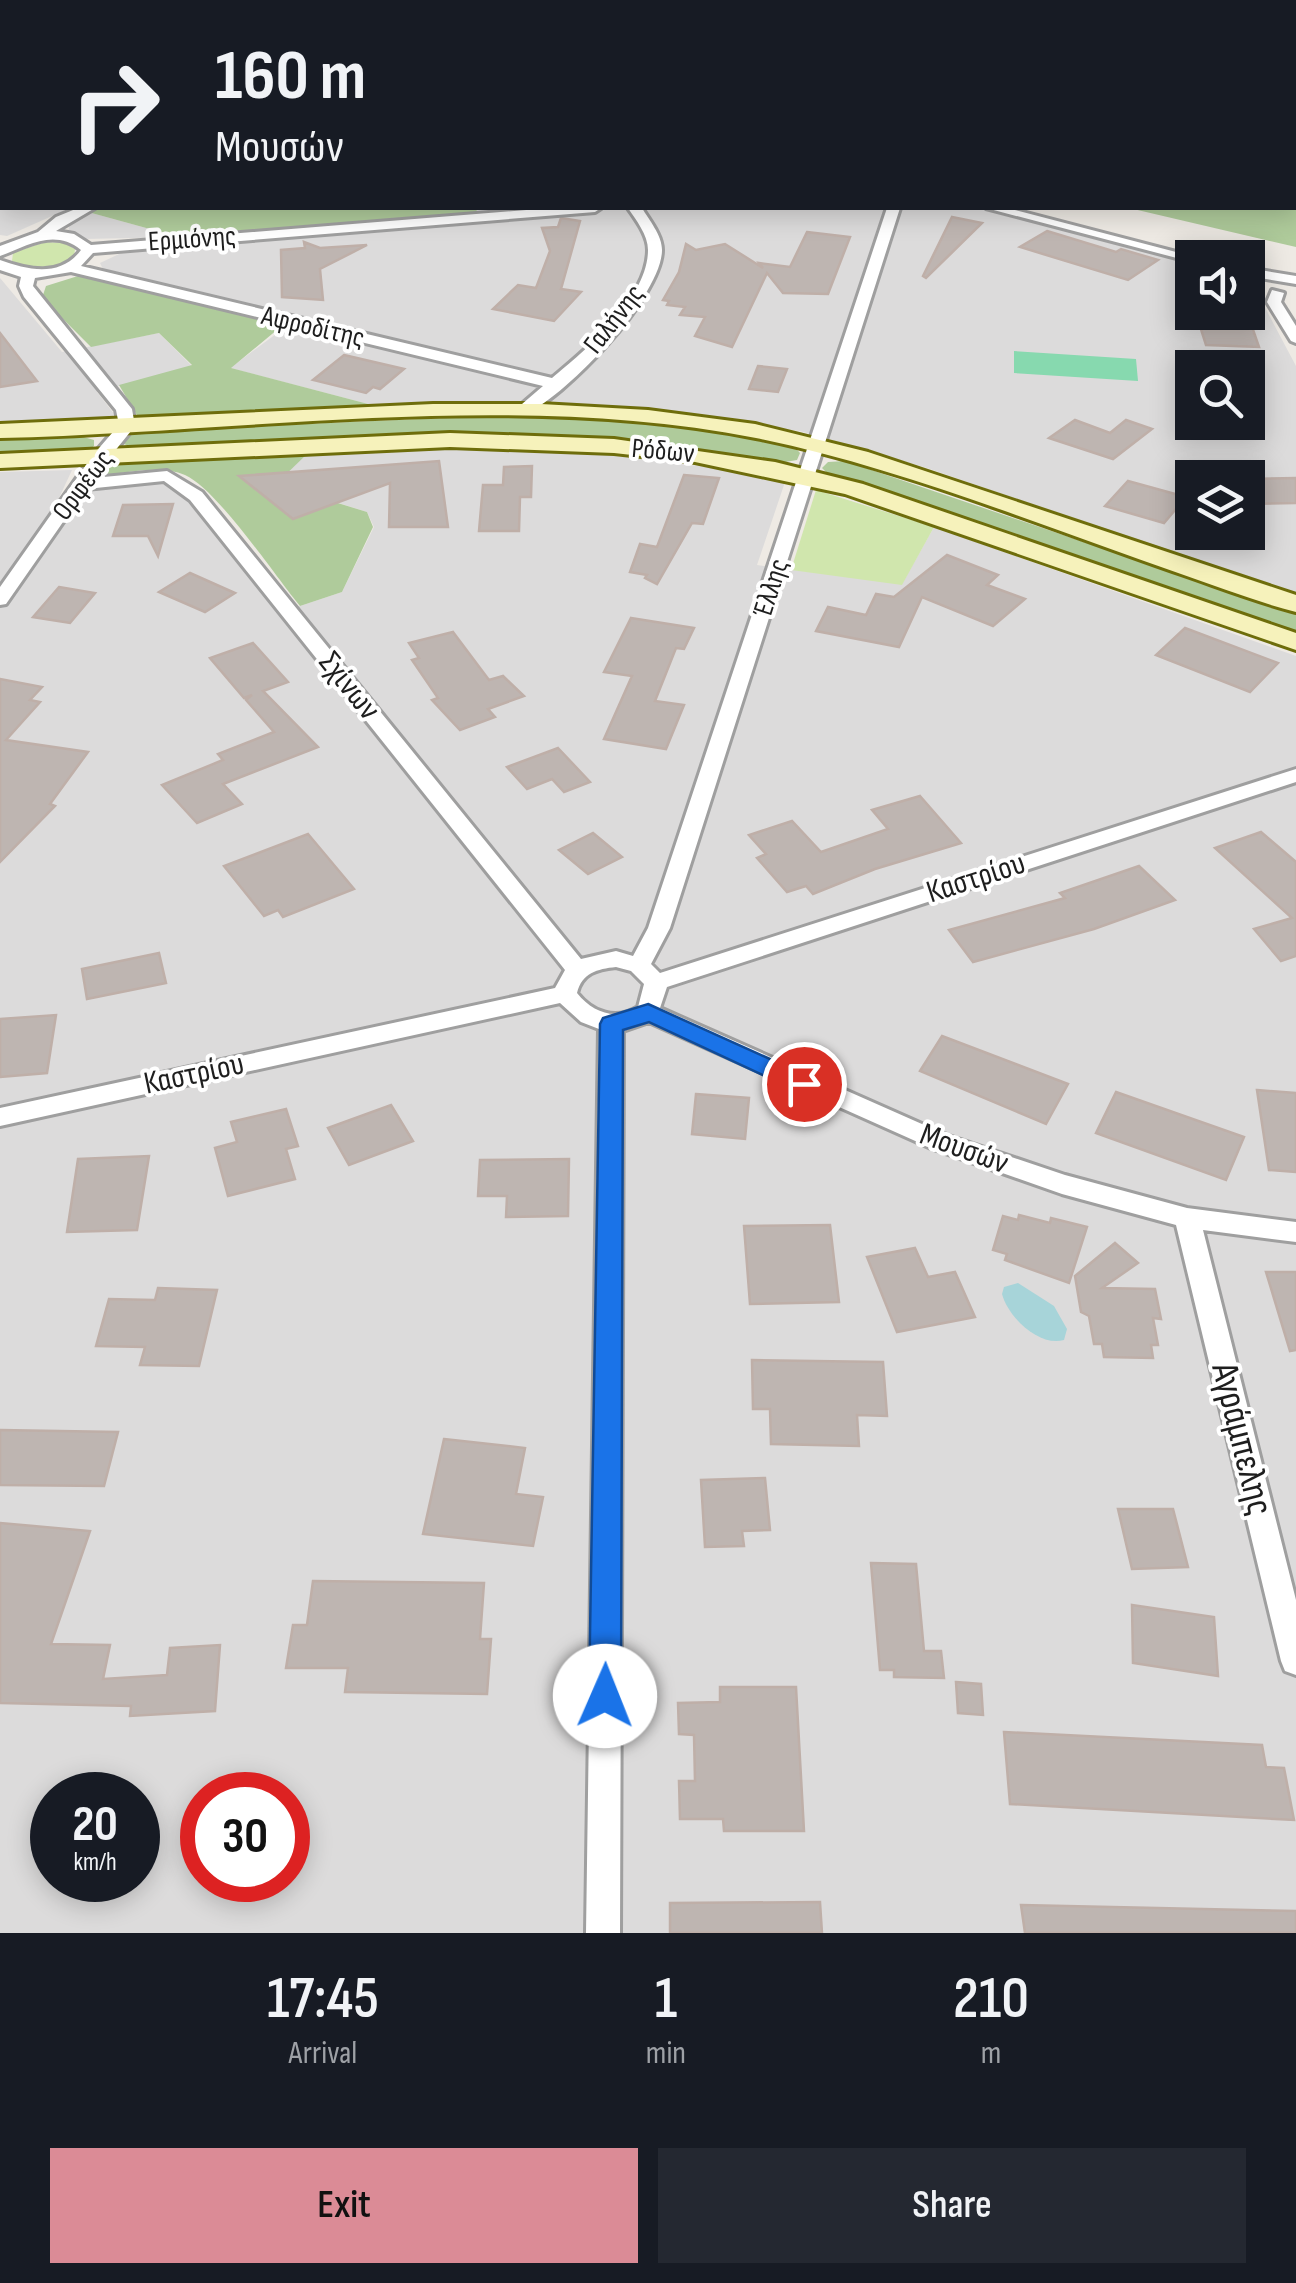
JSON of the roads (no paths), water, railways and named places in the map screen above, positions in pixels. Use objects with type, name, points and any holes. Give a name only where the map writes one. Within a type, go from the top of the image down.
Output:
[{"type":"street","points":[[42,236],[84,210]]},
{"type":"street","name":"Ερμιόνης","points":[[88,249],[570,210]]},
{"type":"street","name":"Γαλήνης","points":[[524,410],[606,338],[634,303],[653,265],[656,246],[636,210]]},
{"type":"street","name":"Έλλης","points":[[648,973],[659,928],[893,210]]},
{"type":"street","points":[[1001,210],[1175,254]]},
{"type":"street","points":[[42,236],[78,240],[88,249],[81,261],[71,266],[30,274],[0,254],[16,242],[42,236]]},
{"type":"street","name":"Αφροδίτης","points":[[71,266],[92,275],[556,384]]},
{"type":"street","name":"Ορφέως","points":[[0,600],[98,458],[128,426],[124,409],[31,297],[26,286],[30,274]]},
{"type":"street","points":[[1277,287],[1296,280]]},
{"type":"street","points":[[1265,281],[1296,298],[1282,314]]},
{"type":"street","points":[[1277,287],[1274,302],[1296,338]]},
{"type":"street","name":"Ρόδων","points":[[0,431],[524,410],[679,422],[819,444],[1296,604]]},
{"type":"street","name":"Ρόδων","points":[[0,461],[242,448],[478,442],[684,451],[808,475],[1296,642]]},
{"type":"street","name":"Σχίνων","points":[[82,484],[166,476],[196,496],[577,970]]},
{"type":"street","name":"Καστρίου","points":[[648,973],[1296,775]]},
{"type":"street","points":[[616,959],[648,973],[658,998],[648,1012],[630,1021],[611,1024],[589,1020],[574,1010],[565,994],[577,970],[595,962],[616,959]]},
{"type":"street","name":"Καστρίου","points":[[1,1120],[565,994]]},
{"type":"street","name":"Μουσών","points":[[648,1012],[940,1142],[1062,1184],[1188,1218],[1296,1232]]},
{"type":"street","points":[[603,1933],[611,1024]]},
{"type":"street","name":"Αγράμπελης","points":[[1188,1218],[1296,1661]]},
{"type":"water","points":[[1018,1283],[1054,1306],[1067,1329],[1064,1340],[1035,1335],[1018,1321],[1002,1294],[1004,1287]]}]
